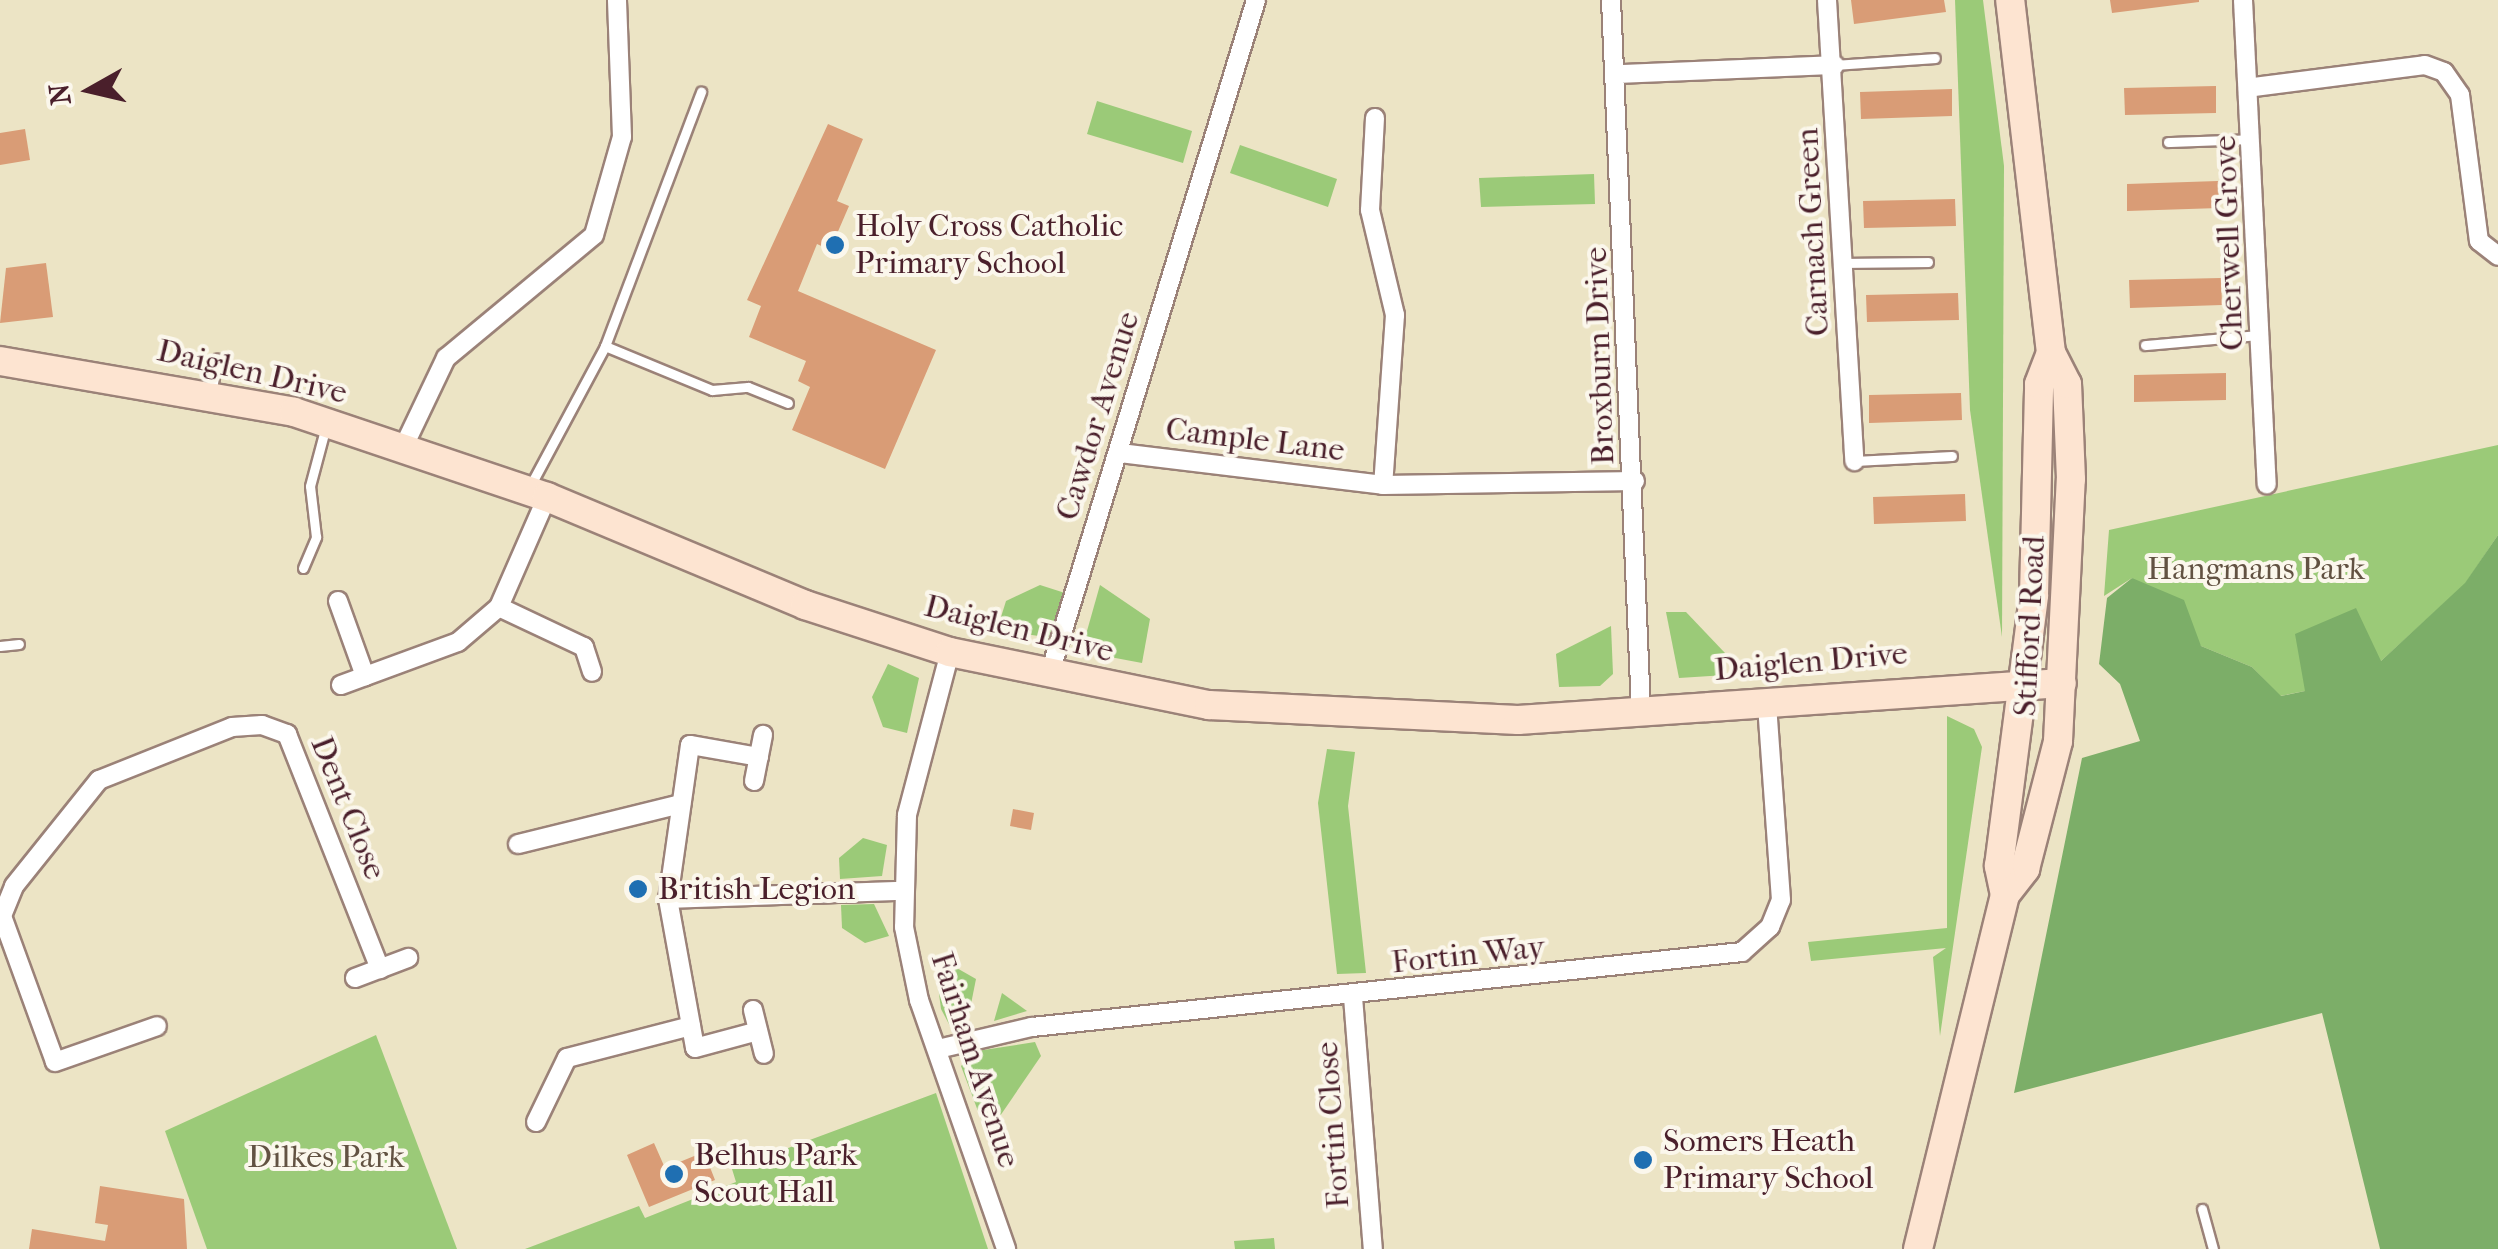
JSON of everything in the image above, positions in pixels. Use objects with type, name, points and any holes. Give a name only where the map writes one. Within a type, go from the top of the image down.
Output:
[{"type":"street","points":[[404,446],[446,358],[594,235],[622,137],[617,0]]},
{"type":"street","name":"Cawdor Avenue","points":[[1050,676],[1256,0]]},
{"type":"street","name":"Broxburn Drive","points":[[1611,0],[1620,74],[1641,710]]},
{"type":"street","name":"Carnach Green","points":[[1827,0],[1835,65],[1854,461]]},
{"type":"street","name":"Stifford Road","points":[[2004,895],[2025,869],[2047,787],[2062,683],[2071,480],[2067,384],[2051,353],[2010,0]]},
{"type":"street","name":"Cherwell Grove","points":[[2243,0],[2254,88],[2268,484]]},
{"type":"street","points":[[1620,74],[1835,65]]},
{"type":"street","points":[[2254,88],[2426,65],[2444,72],[2460,95],[2478,240],[2498,256]]},
{"type":"street","name":"Cample Lane","points":[[1375,118],[1370,210],[1395,315],[1383,485]]},
{"type":"street","name":"Stifford Road","points":[[1918,1249],[2004,895],[1999,866],[2024,680],[2039,384],[2051,353]]},
{"type":"street","name":"Daiglen Drive","points":[[0,361],[210,396],[327,422],[537,494],[804,605],[950,652],[1050,676],[1340,718],[1767,704],[2024,680],[2062,683]]},
{"type":"street","name":"Cample Lane","points":[[1120,453],[1383,485],[1635,481]]},
{"type":"street","points":[[341,685],[458,642],[499,606],[537,494]]},
{"type":"street","points":[[338,600],[365,676]]},
{"type":"street","points":[[499,606],[584,647],[592,672]]},
{"type":"street","name":"Fairham Avenue","points":[[950,652],[906,816],[901,891],[910,964],[1006,1249]]},
{"type":"street","name":"Fortin Way","points":[[938,1049],[1032,1028],[1353,997],[1742,952],[1770,927],[1781,900],[1767,704]]},
{"type":"street","name":"Dent Close","points":[[1,916],[14,886],[99,780],[232,727],[262,725],[288,734],[380,969]]},
{"type":"street","points":[[754,782],[763,735]]},
{"type":"street","points":[[758,1030],[694,1048],[668,899],[690,744],[759,756]]},
{"type":"street","points":[[518,844],[681,804]]},
{"type":"street","points":[[668,899],[901,891]]},
{"type":"street","points":[[1,916],[55,1062],[156,1026]]},
{"type":"street","points":[[355,978],[408,958]]},
{"type":"street","name":"Fortin Close","points":[[1353,997],[1372,1249]]},
{"type":"street","points":[[753,1010],[764,1054]]},
{"type":"street","points":[[536,1122],[567,1058],[691,1026]]},
{"type":"lane","points":[[1835,65],[1935,58]]},
{"type":"lane","points":[[537,494],[605,346],[701,92]]},
{"type":"lane","points":[[2168,142],[2256,139]]},
{"type":"lane","points":[[1844,263],[1928,262]]},
{"type":"lane","points":[[2145,345],[2262,335]]},
{"type":"lane","points":[[605,346],[712,390],[748,387],[788,403]]},
{"type":"lane","points":[[210,396],[217,359]]},
{"type":"lane","points":[[304,568],[316,537],[310,486],[327,422]]},
{"type":"lane","points":[[1854,461],[1952,456]]},
{"type":"lane","points":[[0,646],[18,644]]},
{"type":"lane","points":[[2202,1208],[2213,1249]]},
{"type":"green space","points":[[1955,0],[1983,0],[2004,166],[2002,637],[1970,410]]},
{"type":"green space","points":[[1097,101],[1192,131],[1183,163],[1087,134]]},
{"type":"green space","points":[[1240,145],[1337,179],[1328,207],[1230,173]]},
{"type":"green space","points":[[1594,174],[1595,204],[1481,207],[1479,178]]},
{"type":"green space","name":"Hangmans Park","points":[[2498,445],[2498,535],[2465,584],[2381,661],[2305,691],[2280,696],[2252,667],[2201,646],[2132,578],[2104,596],[2109,530]]},
{"type":"green space","points":[[2498,535],[2498,1249],[2380,1249],[2322,1013],[2014,1093],[2082,758],[2140,741],[2120,684],[2099,664],[2107,598],[2132,578],[2184,600],[2201,646],[2252,667],[2281,696],[2305,691],[2295,634],[2356,608],[2381,661],[2465,583]]},
{"type":"green space","points":[[1040,585],[1065,593],[1053,638],[997,630],[1006,601]]},
{"type":"green space","points":[[1100,585],[1150,619],[1142,663],[1094,654],[1085,638]]},
{"type":"green space","points":[[1666,612],[1686,612],[1725,653],[1726,675],[1679,678]]},
{"type":"green space","points":[[1611,626],[1613,674],[1600,686],[1559,687],[1556,654]]},
{"type":"green space","points":[[888,664],[919,678],[907,733],[883,727],[872,697]]},
{"type":"green space","points":[[1947,716],[1974,729],[1982,747],[1940,1036],[1933,957],[1946,948],[1811,961],[1808,942],[1947,928]]},
{"type":"green space","points":[[1327,749],[1355,752],[1348,806],[1366,973],[1337,974],[1318,803]]},
{"type":"green space","points":[[863,838],[887,845],[882,876],[840,879],[839,858]]},
{"type":"green space","points":[[874,904],[889,936],[865,943],[842,928],[841,905]]},
{"type":"green space","points":[[934,955],[976,979],[967,1024],[950,1026],[941,1009]]},
{"type":"green space","points":[[1002,993],[1027,1011],[994,1021]]},
{"type":"green space","name":"Dilkes Park","points":[[376,1035],[457,1249],[207,1249],[165,1131]]},
{"type":"green space","points":[[1035,1042],[1041,1056],[987,1135],[961,1066],[977,1051]]},
{"type":"green space","points":[[936,1093],[988,1249],[525,1249],[639,1206],[645,1218],[736,1182],[732,1169]]},
{"type":"green space","points":[[1274,1238],[1275,1249],[1235,1249],[1234,1241]]},
{"type":"building","points":[[1851,0],[1944,0],[1946,12],[1854,24]]},
{"type":"building","points":[[2110,0],[2199,0],[2199,2],[2112,13]]},
{"type":"building","points":[[2216,86],[2216,113],[2125,115],[2124,88]]},
{"type":"building","points":[[1952,89],[1952,116],[1861,119],[1860,92]]},
{"type":"building","points":[[828,124],[863,139],[837,201],[849,206],[830,250],[817,244],[798,291],[936,350],[885,469],[792,430],[810,387],[798,381],[806,361],[749,337],[761,306],[747,300]]},
{"type":"building","points":[[25,129],[30,160],[0,165],[0,133]]},
{"type":"building","points":[[2218,181],[2219,208],[2127,211],[2127,184]]},
{"type":"building","points":[[1955,199],[1956,226],[1864,228],[1863,201]]},
{"type":"building","points":[[46,263],[53,317],[0,323],[6,268]]},
{"type":"building","points":[[2221,278],[2222,305],[2130,308],[2129,280]]},
{"type":"building","points":[[1958,293],[1959,320],[1867,322],[1866,295]]},
{"type":"building","points":[[2226,373],[2226,400],[2134,402],[2134,375]]},
{"type":"building","points":[[1961,393],[1962,420],[1869,423],[1869,395]]},
{"type":"building","points":[[1965,494],[1966,521],[1874,524],[1873,497]]},
{"type":"building","points":[[1013,809],[1034,813],[1031,830],[1010,826]]},
{"type":"building","name":"Belhus Park Scout Hall","points":[[654,1143],[665,1168],[704,1152],[715,1180],[649,1207],[627,1155]]},
{"type":"building","points":[[100,1186],[184,1199],[187,1249],[29,1249],[32,1229],[105,1241],[108,1225],[95,1223]]},
{"type":"place","name":"Holy Cross Catholic Primary School","points":[[835,245]]},
{"type":"place","name":"British Legion","points":[[638,889]]},
{"type":"place","name":"Somers Heath Primary School","points":[[1643,1160]]},
{"type":"place","name":"Belhus Park Scout Hall","points":[[674,1174]]}]
